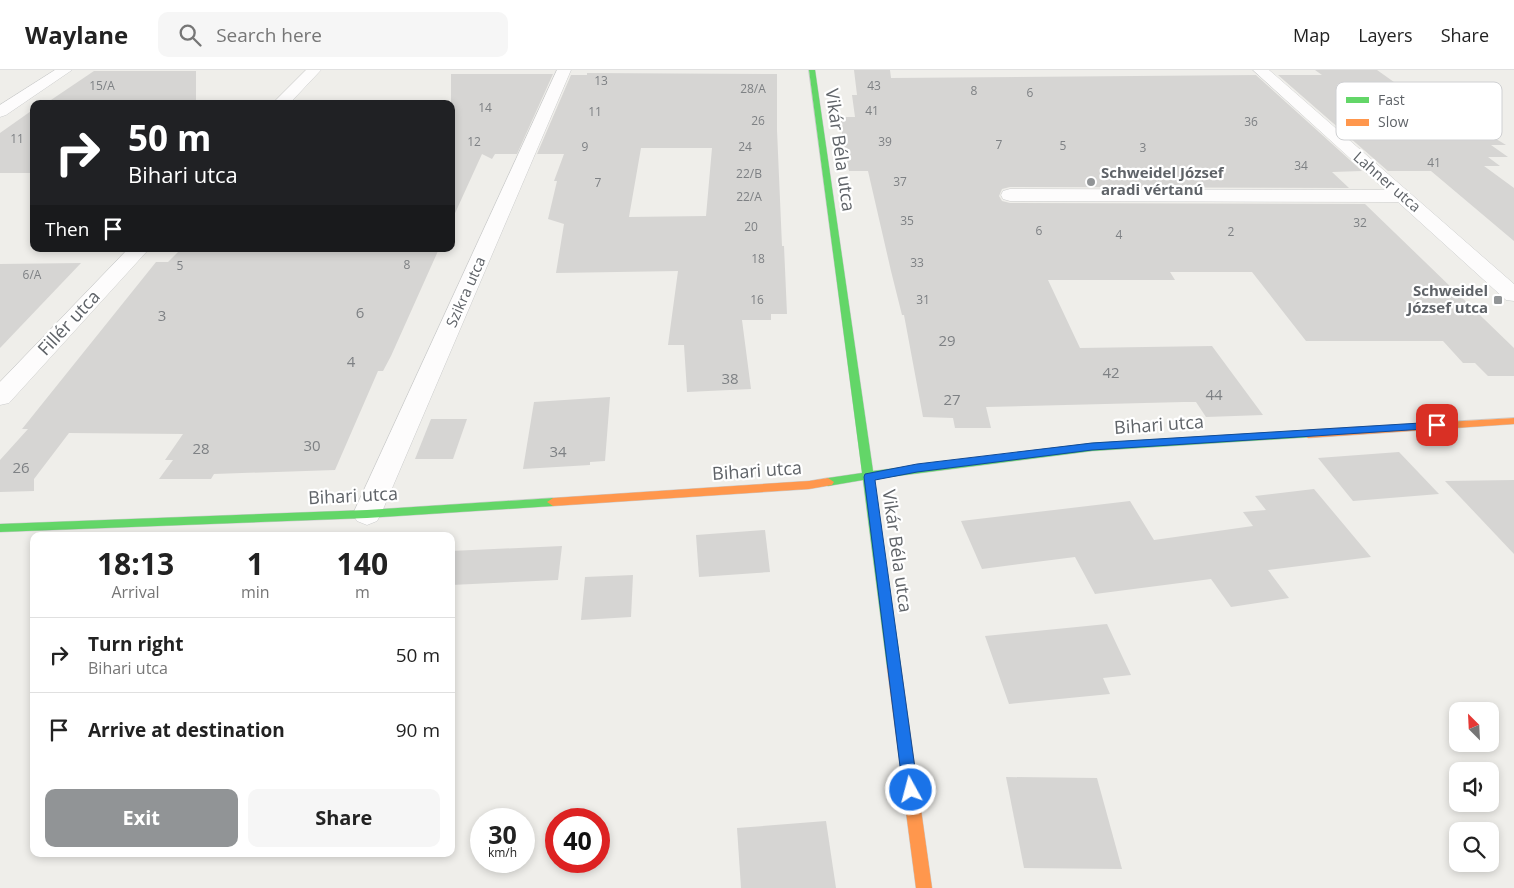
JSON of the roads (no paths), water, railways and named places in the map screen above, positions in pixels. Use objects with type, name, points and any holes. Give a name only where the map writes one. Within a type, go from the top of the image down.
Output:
[{"type":"street","points":[[0,112],[64,70]]},
{"type":"street","points":[[284,100],[314,70]]},
{"type":"street","name":"Szikra utca","points":[[367,514],[564,70]]},
{"type":"street","name":"Vikár Béla utca","points":[[812,70],[924,888]]},
{"type":"street","name":"Lahner utca","points":[[1260,70],[1336,137]]},
{"type":"street","name":"Lahner utca","points":[[1339,140],[1514,295]]},
{"type":"street","points":[[1010,195],[1403,196]]},
{"type":"street","name":"Fillér utca","points":[[0,397],[136,252]]},
{"type":"street","name":"Bihari utca","points":[[0,528],[367,514],[809,485],[917,468],[1092,446],[1514,421]]},
{"type":"place","name":"Schweidel József aradi vértanú","points":[[1091,182]]},
{"type":"place","name":"Schweidel József utca","points":[[1498,300]]}]
